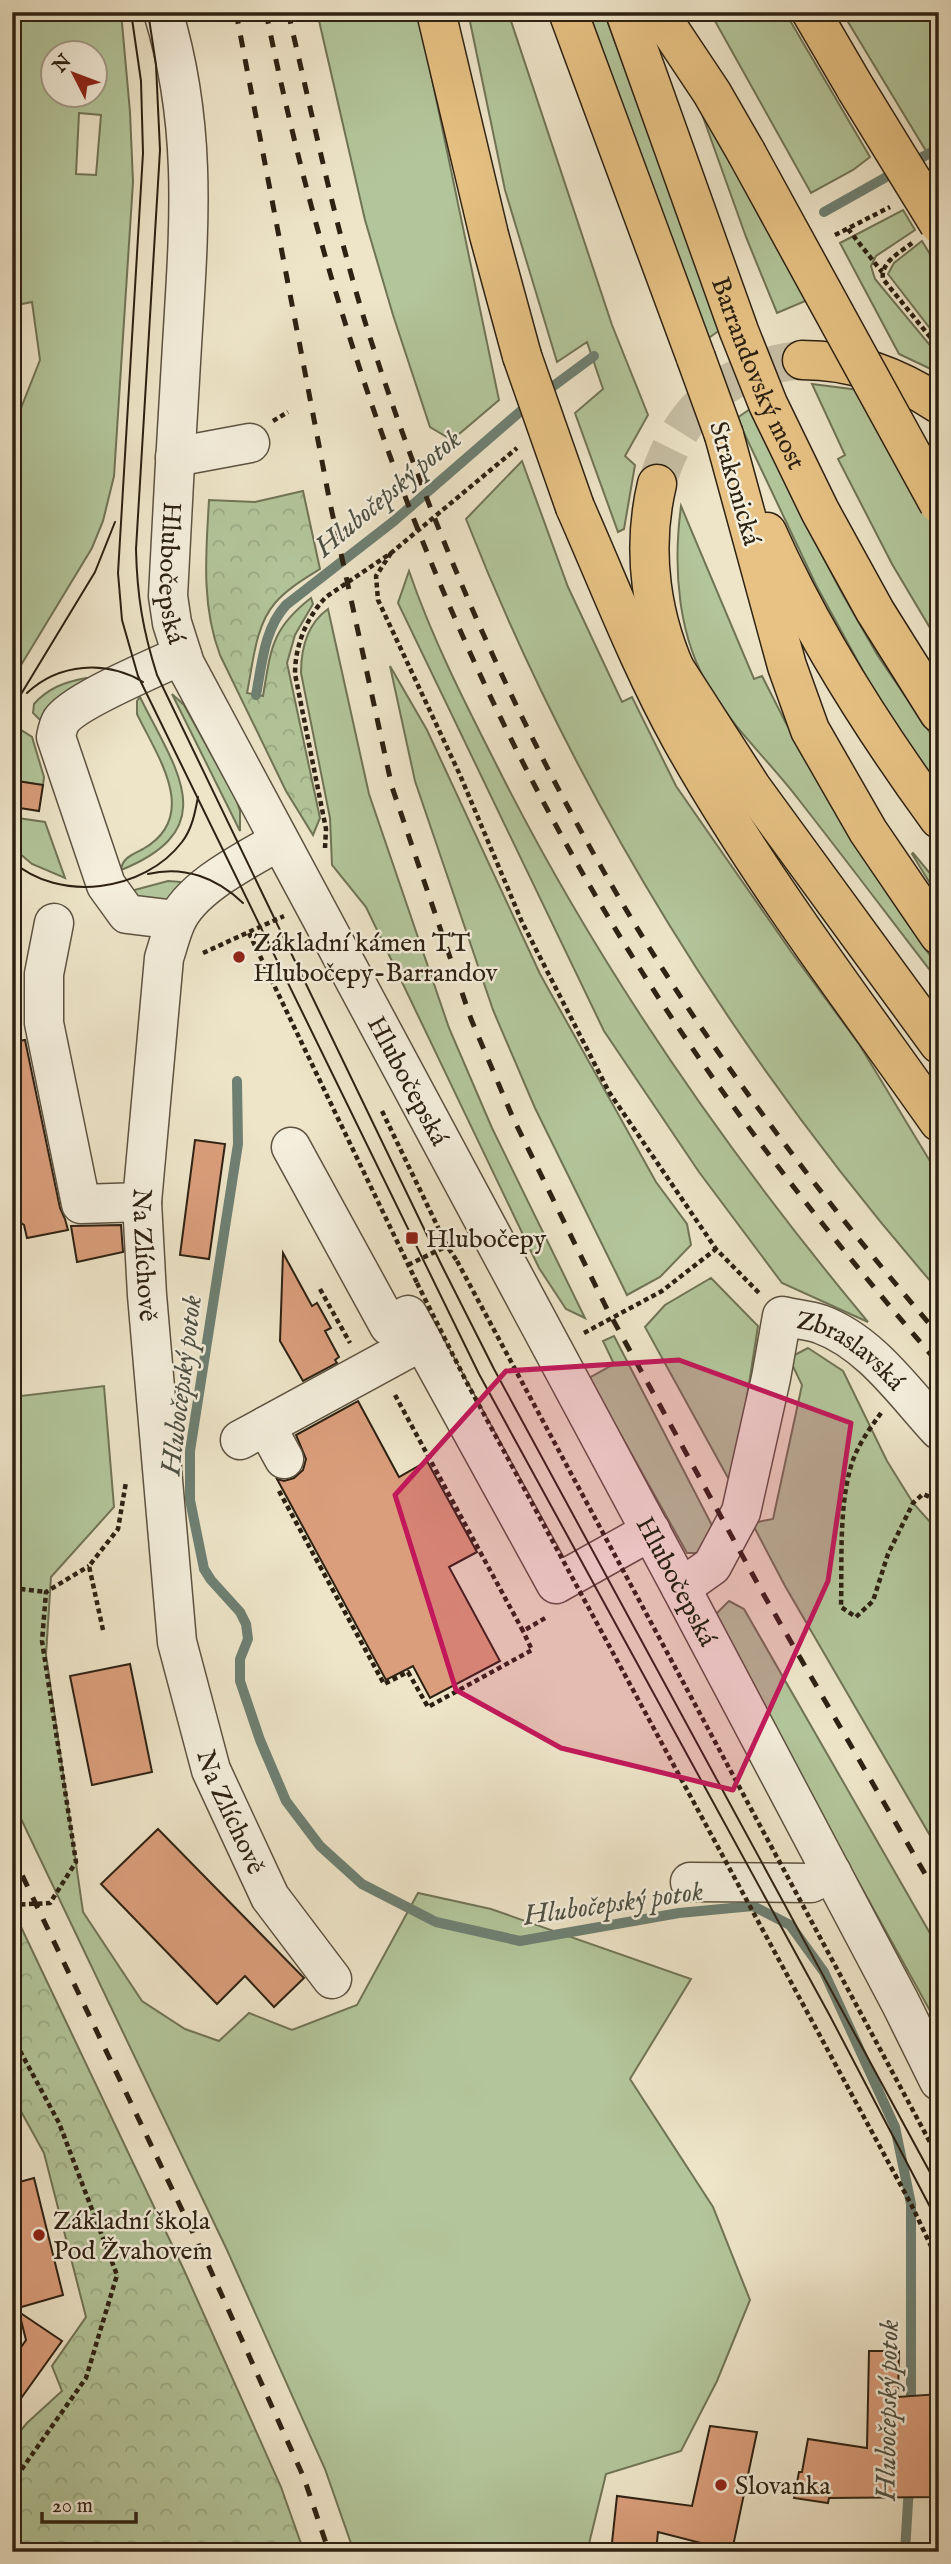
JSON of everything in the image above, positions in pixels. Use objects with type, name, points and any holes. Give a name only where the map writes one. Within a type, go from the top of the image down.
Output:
[{"type":"main road","points":[[436,12],[489,235],[522,356],[575,507],[632,635],[680,737],[735,828],[939,1122]]},
{"type":"main road","name":"Strakonická","points":[[568,12],[724,435],[787,666],[810,730],[868,831],[939,935]]},
{"type":"main road","name":"Barrandovský most","points":[[625,12],[739,331],[768,404],[820,511],[863,589],[939,713]]},
{"type":"main road","points":[[658,12],[712,93],[746,152],[939,504]]},
{"type":"main road","points":[[811,12],[856,89],[928,232]]},
{"type":"main road","points":[[802,360],[842,362],[867,369],[893,378],[939,404]]},
{"type":"main road","points":[[724,435],[770,537],[820,634],[862,705],[939,819]]},
{"type":"main road","points":[[657,484],[651,509],[649,538],[651,588],[661,634],[674,667],[801,926]]},
{"type":"main road","points":[[674,667],[752,789],[939,1044]]},
{"type":"street","name":"Hlubočepská","points":[[163,12],[173,46],[185,111],[190,192],[168,596],[172,623],[182,656],[211,715],[681,1588],[939,2081]]},
{"type":"street","points":[[175,457],[250,443]]},
{"type":"street","points":[[176,920],[127,914],[106,885],[56,737],[68,714],[182,656]]},
{"type":"street","name":"Na Zlíchově","points":[[279,841],[200,892],[176,920],[164,958],[142,1202],[147,1295],[177,1642],[211,1770],[270,1897],[332,1979]]},
{"type":"street","points":[[54,923],[44,974],[44,1023],[81,1204],[142,1202]]},
{"type":"street","points":[[291,1147],[389,1326],[408,1315],[556,1584],[650,1531]]},
{"type":"street","points":[[681,1588],[712,1566],[741,1512],[782,1316]]},
{"type":"street","name":"Zbraslavská","points":[[782,1316],[821,1324],[853,1343],[881,1364],[939,1430]]},
{"type":"street","points":[[279,1471],[253,1433],[422,1340]]},
{"type":"street","points":[[690,1882],[811,1883],[832,1873]]},
{"type":"path","points":[[848,229],[881,272],[883,279],[939,348]]},
{"type":"path","points":[[881,272],[885,265],[928,232]]},
{"type":"path","points":[[325,854],[326,829],[295,674],[295,658],[303,631],[318,605],[391,553],[526,441]]},
{"type":"path","points":[[391,553],[376,576],[377,600],[460,775],[522,922],[609,1092],[716,1249],[782,1316]]},
{"type":"path","points":[[164,958],[197,956],[312,902]]},
{"type":"path","points":[[249,933],[472,1393],[893,2169],[939,2263]]},
{"type":"path","points":[[408,1265],[447,1246]]},
{"type":"path","points":[[579,1336],[662,1291],[716,1249]]},
{"type":"path","points":[[457,1261],[939,2159]]},
{"type":"path","points":[[320,1289],[366,1371]]},
{"type":"path","points":[[905,1392],[882,1411],[861,1442],[849,1471],[843,1524],[841,1607],[856,1617],[873,1601],[888,1554],[913,1503],[923,1494],[939,1501]]},
{"type":"path","points":[[12,1588],[46,1592],[89,1566],[118,1529],[128,1470]]},
{"type":"path","points":[[279,1471],[384,1684],[408,1672],[428,1707],[532,1650],[523,1631]]},
{"type":"path","points":[[89,1566],[103,1630]]},
{"type":"path","points":[[12,1905],[50,1903],[76,1862],[42,1641],[46,1592]]},
{"type":"path","points":[[12,2036],[59,2123],[117,2275],[86,2378],[12,2483]]},
{"type":"highlighted area","points":[[679,1360],[851,1423],[828,1581],[733,1790],[561,1748],[456,1690],[395,1495],[506,1371]]},
{"type":"green space","points":[[12,12],[121,12],[133,182],[114,476],[103,521],[92,548],[12,680],[12,431],[40,360],[32,302],[12,306]],"holes":[[[79,113],[101,115],[96,175],[76,174]]]},
{"type":"green space","points":[[317,12],[418,12],[499,400],[452,440],[430,427],[393,315],[365,220]]},
{"type":"green space","points":[[468,12],[508,12],[612,325],[648,415],[625,456],[635,465],[624,529],[618,532],[575,413],[603,389],[587,342],[557,362],[505,190]]},
{"type":"green space","points":[[589,12],[604,12],[720,330],[706,340]]},
{"type":"green space","points":[[710,12],[785,12],[870,157],[853,170],[811,193]]},
{"type":"green space","points":[[842,12],[939,12],[939,145],[926,151]]},
{"type":"green space","points":[[698,103],[810,299],[777,313],[746,237]]},
{"type":"green space","points":[[903,210],[915,230],[876,256],[871,266],[875,279],[939,356],[937,372],[899,354],[840,243]]},
{"type":"green space","points":[[922,241],[939,269],[939,340],[888,274],[894,263]]},
{"type":"green space","points":[[812,384],[859,390],[939,536],[939,643],[892,564],[838,459],[845,455]]},
{"type":"green space","points":[[753,407],[803,519],[842,593],[878,656],[939,746],[939,788],[873,689],[816,585],[737,418]]},
{"type":"green space","points":[[522,461],[568,587],[622,702],[632,697],[676,786],[859,1044],[939,1176],[939,1291],[866,1204],[731,1021],[669,925],[612,827],[559,727],[510,624],[466,519]]},
{"type":"green space","points":[[303,491],[320,569],[285,593],[268,612],[256,646],[247,693],[263,696],[271,653],[280,630],[311,598],[313,604],[295,635],[287,663],[320,818],[313,835],[286,791],[220,655],[210,617],[206,578],[209,500],[255,502]]},
{"type":"green space","points":[[681,506],[754,679],[762,676],[844,826],[939,968],[939,982],[788,786],[732,720],[700,671],[691,649],[680,602],[678,553]]},
{"type":"green space","points":[[409,571],[438,645],[496,764],[576,912],[620,984],[666,1054],[763,1190],[868,1322],[782,1283],[699,1172],[604,1031],[398,603]]},
{"type":"green space","points":[[328,609],[369,794],[449,1028],[492,1128],[585,1318],[566,1309],[539,1268],[366,907],[332,865],[330,818],[301,673],[302,655],[310,630]]},
{"type":"green space","points":[[390,666],[427,730],[540,974],[656,1182],[687,1224],[691,1245],[660,1277],[627,1295],[535,1108],[493,1010],[415,781]]},
{"type":"green space","points":[[86,678],[106,678],[44,724],[33,713],[34,704],[51,690]]},
{"type":"green space","points":[[172,694],[184,705],[236,799],[240,811],[240,831]]},
{"type":"green space","points":[[140,697],[177,772],[183,795],[182,816],[173,835],[153,853],[121,870],[123,862],[160,835],[169,820],[172,803],[163,766],[137,714],[137,701]]},
{"type":"green space","points":[[15,726],[32,737],[44,777],[43,785],[17,781],[13,812],[18,818],[45,822],[65,878],[32,864],[12,847],[12,730]]},
{"type":"green space","points":[[912,854],[939,884],[939,898]]},
{"type":"green space","points":[[168,881],[182,882],[166,901],[152,903],[127,892]]},
{"type":"green space","points":[[711,1278],[758,1326],[733,1487],[645,1327],[665,1305]]},
{"type":"green space","points":[[614,1336],[717,1535],[703,1553],[687,1553],[589,1378],[614,1364],[603,1341]]},
{"type":"green space","points":[[808,1348],[843,1371],[887,1461],[913,1503],[939,1532],[939,1851],[785,1586],[752,1523],[773,1519],[802,1385],[789,1358]]},
{"type":"green space","points":[[104,1386],[114,1507],[51,1577],[46,1655],[83,1912],[142,2001],[185,2029],[219,2041],[249,2013],[292,2030],[357,2005],[418,1893],[491,1909],[691,1979],[630,2079],[713,2207],[750,2300],[717,2381],[681,2451],[606,2474],[587,2552],[354,2552],[325,2469],[227,2250],[12,1800],[12,1394],[13,1397]]},
{"type":"green space","points":[[729,1601],[744,1609],[939,1949],[939,2027],[712,1618]]},
{"type":"green space","points":[[12,1908],[184,2270],[281,2487],[304,2552],[12,2552],[12,2441],[27,2423],[62,2391],[52,2366],[86,2317],[44,2153],[12,2095]]},
{"type":"building","points":[[17,781],[43,785],[39,811],[13,807]]},
{"type":"building","points":[[25,1040],[60,1208],[68,1230],[27,1238],[24,1225],[16,1220],[12,1202],[12,1042]]},
{"type":"building","points":[[195,1140],[225,1144],[209,1259],[180,1255]]},
{"type":"building","points":[[121,1225],[123,1252],[77,1262],[71,1226]]},
{"type":"building","points":[[283,1253],[312,1306],[317,1303],[331,1328],[325,1331],[339,1357],[335,1360],[337,1363],[303,1381],[280,1341]]},
{"type":"building","points":[[358,1401],[399,1477],[427,1461],[477,1552],[449,1567],[500,1661],[430,1698],[413,1666],[386,1680],[277,1479],[284,1481],[294,1478],[303,1470],[306,1459],[296,1435]]},
{"type":"building","points":[[130,1664],[152,1772],[92,1785],[70,1676]]},
{"type":"building","points":[[158,1829],[304,1978],[274,2007],[245,1976],[217,2004],[101,1884]]},
{"type":"building","points":[[34,2178],[63,2295],[18,2308],[12,2286],[12,2184]]},
{"type":"building","points":[[19,2312],[62,2341],[12,2411],[12,2360],[26,2340]]},
{"type":"building","points":[[869,2351],[899,2351],[898,2397],[939,2394],[939,2497],[829,2498],[828,2503],[794,2498],[808,2439],[867,2448]]},
{"type":"building","name":"Slovanka","points":[[710,2426],[757,2432],[732,2551],[658,2532],[656,2552],[611,2552],[617,2496],[692,2506]]},
{"type":"waterway","name":"Hlubočepský potok","points":[[910,164],[939,148]]},
{"type":"waterway","name":"Hlubočepský potok","points":[[824,212],[897,171]]},
{"type":"waterway","name":"Hlubočepský potok","points":[[544,393],[594,356]]},
{"type":"waterway","name":"Hlubočepský potok","points":[[256,695],[268,636],[286,605],[394,521],[529,404]]},
{"type":"waterway","name":"Hlubočepský potok","points":[[237,1081],[238,1144],[190,1451],[190,1500],[204,1569],[240,1612],[246,1624],[248,1639],[240,1659],[240,1681],[260,1740],[286,1801],[320,1846],[362,1884],[436,1922],[520,1941],[679,1913],[753,1906],[790,1925],[824,1972],[895,2127],[911,2204],[911,2408]]},
{"type":"waterway","name":"Hlubočepský potok","points":[[905,2552],[909,2486]]},
{"type":"tunnel","points":[[657,484],[678,435],[692,415],[709,398],[728,383],[750,372],[775,364],[802,360]]},
{"type":"tram line","points":[[131,12],[141,81],[143,153],[118,573],[122,620],[138,676],[479,1374],[830,2016],[939,2224]]},
{"type":"tram line","points":[[148,12],[156,65],[160,150],[136,549],[142,613],[157,675],[494,1369],[939,2189]]},
{"type":"tram line","points":[[12,709],[95,572],[115,522]]},
{"type":"tram line","points":[[27,693],[53,676],[83,668],[114,670],[143,682]]},
{"type":"tram line","points":[[12,861],[31,874],[53,883],[76,887],[124,881],[146,872],[166,859],[182,842],[191,826],[198,797]]},
{"type":"tram line","points":[[148,874],[174,871],[199,876],[211,880],[243,903]]},
{"type":"railway","points":[[236,12],[330,503],[392,787],[471,1019],[513,1118],[606,1307],[765,1597],[939,1898]]},
{"type":"railway","points":[[266,12],[294,139],[327,264],[366,388],[410,510],[460,629],[515,746],[576,861],[642,972],[710,1074],[783,1174],[939,1364]]},
{"type":"railway","points":[[288,12],[334,208],[366,325],[432,512],[511,695],[603,871],[654,956],[709,1039],[820,1190],[939,1335]]},
{"type":"railway","points":[[12,1854],[206,2260],[304,2478],[329,2552]]},
{"type":"place","name":"Základní kámen TT Hlubočepy-Barrandov","points":[[239,957]]},
{"type":"place","name":"Hlubočepy","points":[[412,1238]]},
{"type":"place","name":"Základní škola Pod Žvahovem","points":[[39,2235]]},
{"type":"place","name":"Slovanka","points":[[721,2485]]}]
